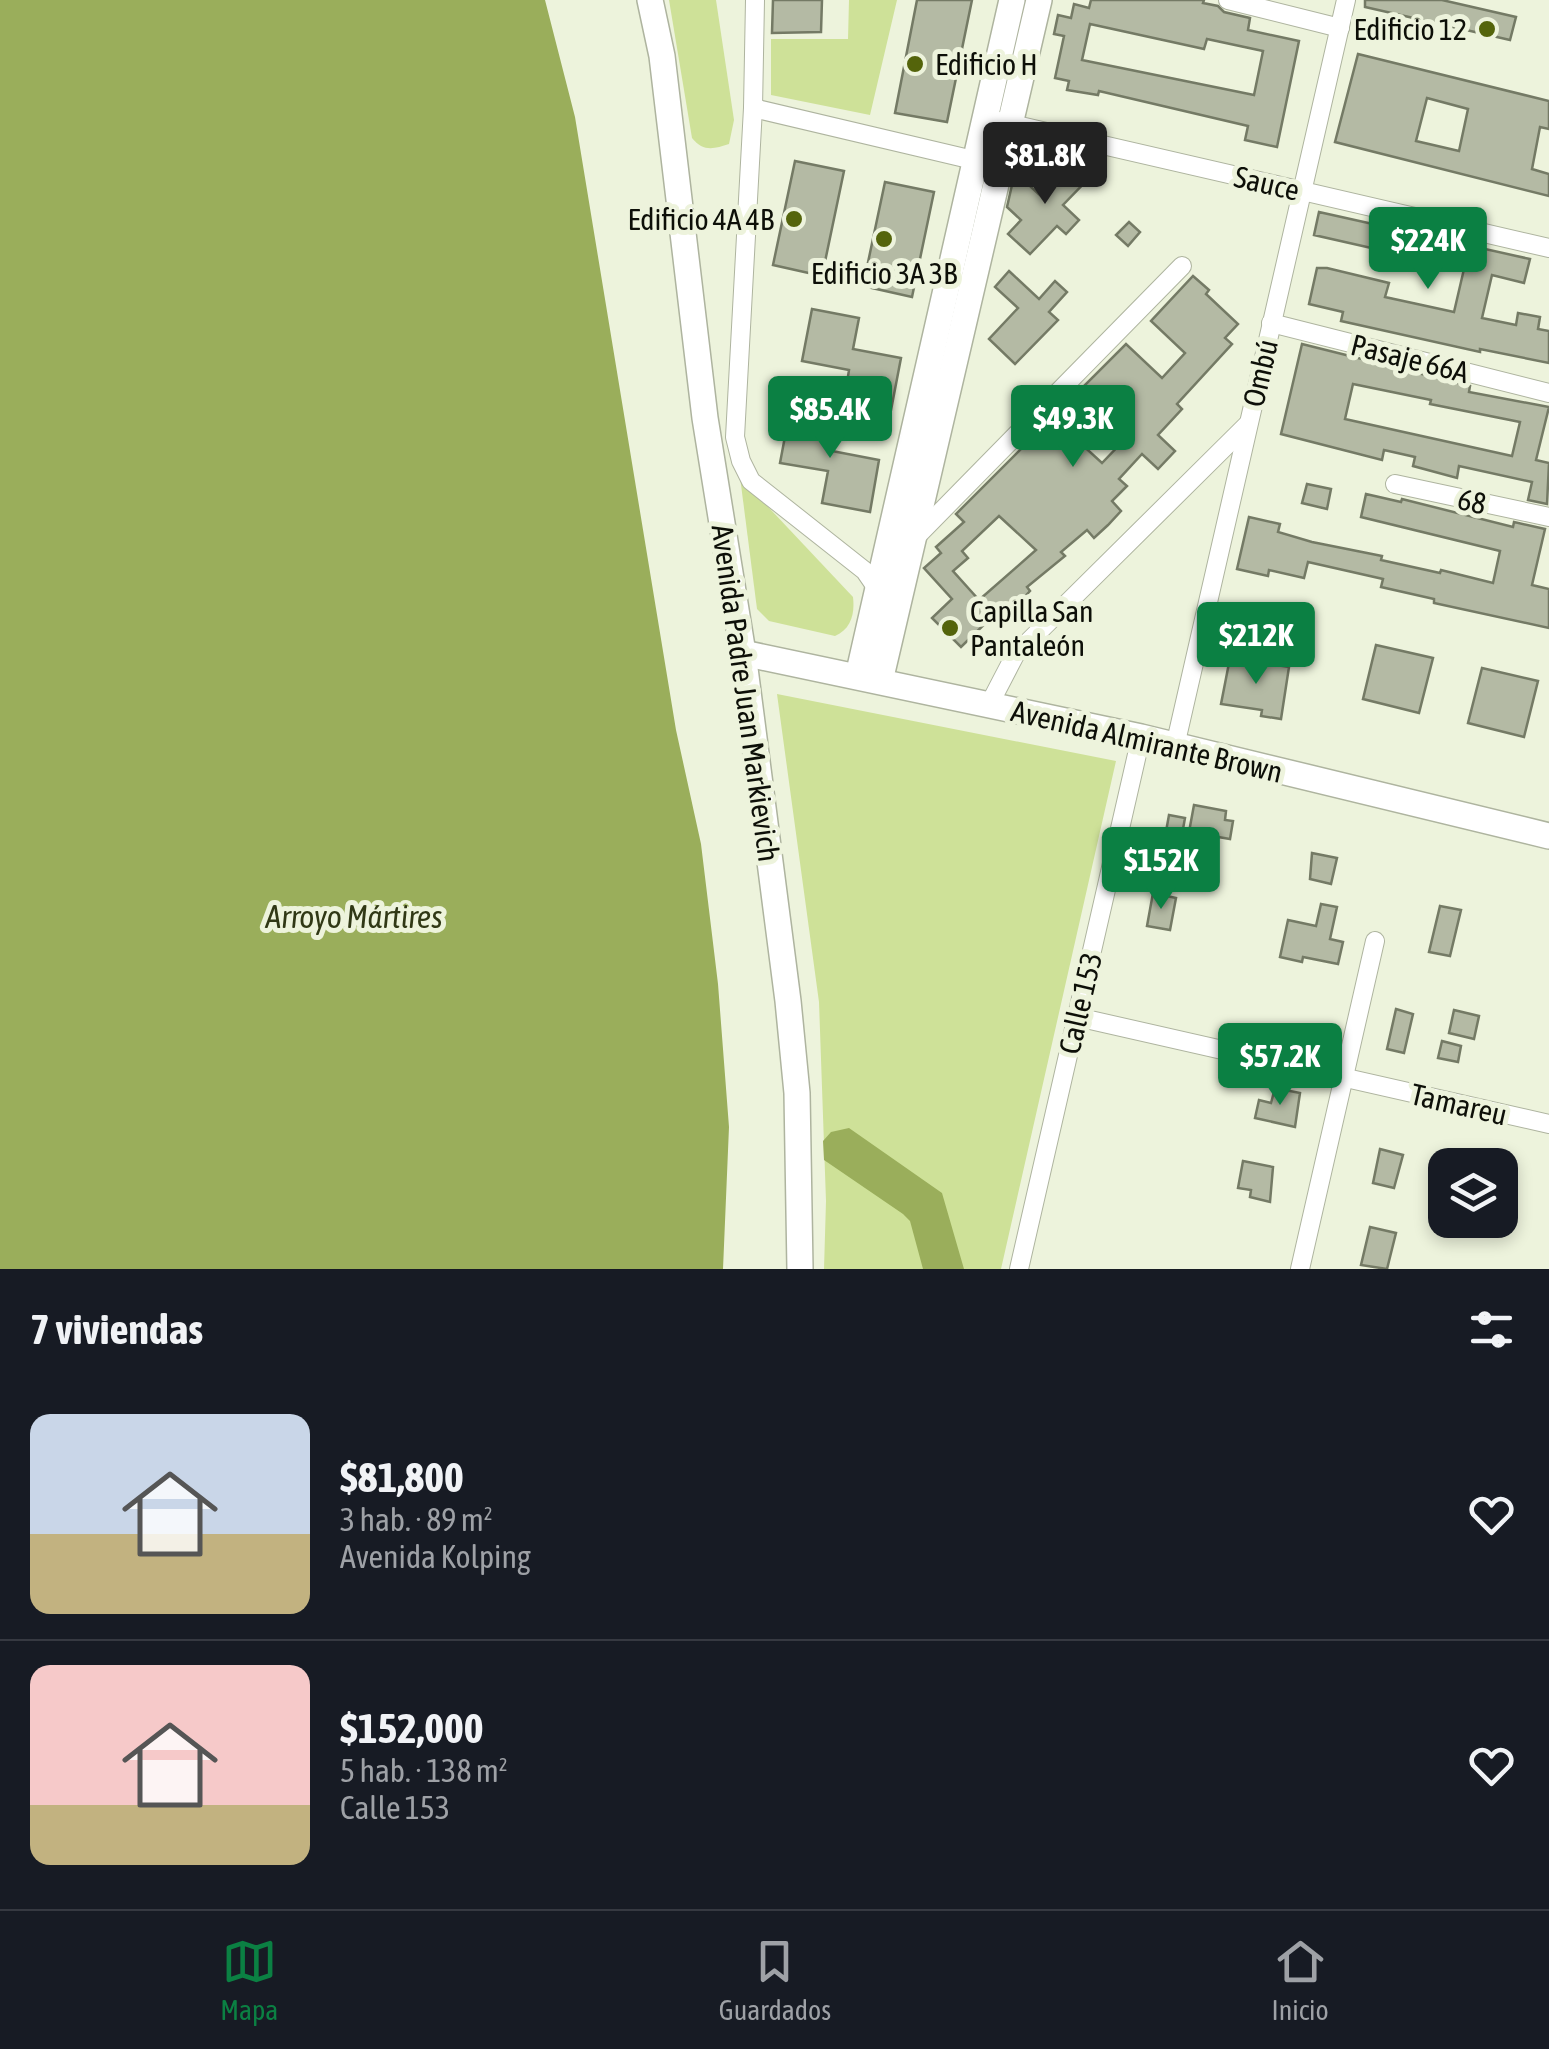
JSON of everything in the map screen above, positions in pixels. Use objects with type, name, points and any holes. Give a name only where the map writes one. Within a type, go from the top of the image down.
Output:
[{"type":"main road","name":"Avenida Padre Juan Markievich","points":[[650,0],[662,56],[705,418],[743,653],[797,1092],[800,1269]]},
{"type":"main road","points":[[998,120],[1012,0]]},
{"type":"main road","points":[[869,679],[878,590],[998,120],[1038,0]]},
{"type":"main road","points":[[869,679],[912,542],[988,163]]},
{"type":"main road","name":"Avenida Almirante Brown","points":[[743,653],[1141,737],[1549,836]]},
{"type":"street","points":[[755,0],[735,436],[751,481],[865,571],[878,590]]},
{"type":"street","points":[[1228,0],[1340,28]]},
{"type":"street","name":"Ombú","points":[[1175,746],[1346,0]]},
{"type":"street","points":[[753,108],[988,163]]},
{"type":"street","name":"Sauce","points":[[998,120],[1549,248]]},
{"type":"street","points":[[912,542],[1182,266]]},
{"type":"street","name":"Pasaje 66A","points":[[1272,323],[1549,393]]},
{"type":"street","points":[[988,705],[1015,655],[1248,425]]},
{"type":"street","name":"68","points":[[1395,484],[1549,517]]},
{"type":"street","name":"Calle 153","points":[[1019,1269],[1141,737]]},
{"type":"street","points":[[1300,1269],[1375,941]]},
{"type":"street","name":"Tamareu","points":[[1077,1017],[1549,1124]]},
{"type":"shaded area","points":[[669,0],[716,0],[734,120],[729,144],[709,148],[692,138]]},
{"type":"shaded area","points":[[849,0],[897,0],[870,115],[771,95],[771,39],[848,39]]},
{"type":"shaded area","points":[[740,477],[853,597],[851,620],[840,633],[835,636],[769,621],[757,609]]},
{"type":"shaded area","points":[[777,694],[1116,761],[1001,1269],[824,1269],[826,1201],[819,1002]]},
{"type":"water","name":"Arroyo Mártires","points":[[0,0],[545,0],[575,117],[676,730],[701,844],[718,984],[729,1127],[723,1269],[0,1269]]},
{"type":"water","points":[[849,1128],[942,1193],[964,1269],[923,1269],[910,1221],[824,1160],[823,1141],[831,1132]]},
{"type":"building","points":[[773,0],[822,0],[821,32],[772,33]]},
{"type":"building","points":[[917,0],[972,0],[947,122],[895,113]]},
{"type":"building","points":[[1091,0],[1204,0],[1203,3],[1218,6],[1224,12],[1250,18],[1248,30],[1299,41],[1277,147],[1245,140],[1248,126],[1099,91],[1098,95],[1067,90],[1069,81],[1055,78],[1064,36],[1054,34],[1058,15],[1071,18],[1074,4],[1089,8]],"holes":[[[1090,24],[1204,49],[1207,39],[1263,51],[1254,95],[1082,60]]]},
{"type":"building","name":"Edificio 12","points":[[1365,0],[1442,0],[1516,17],[1510,40],[1365,7]]},
{"type":"building","points":[[1358,54],[1549,101],[1549,129],[1540,127],[1532,169],[1549,174],[1549,196],[1335,142]],"holes":[[[1427,98],[1468,109],[1459,151],[1416,141]]]},
{"type":"building","points":[[1077,159],[1093,174],[1063,205],[1079,220],[1066,234],[1057,226],[1030,254],[1008,234],[1021,220],[1007,207],[1012,185],[1020,177],[1042,197]]},
{"type":"building","name":"Edificio 4A 4B","points":[[795,161],[844,171],[822,276],[773,265]]},
{"type":"building","name":"Edificio 3A 3B","points":[[885,182],[934,192],[912,297],[863,286]]},
{"type":"building","points":[[1319,212],[1530,259],[1524,283],[1492,275],[1482,318],[1516,325],[1518,313],[1540,317],[1538,329],[1549,331],[1549,363],[1341,321],[1343,312],[1309,304],[1317,268],[1327,268],[1389,283],[1385,297],[1454,312],[1464,269],[1314,235]]},
{"type":"building","points":[[1129,222],[1140,232],[1128,246],[1116,235]]},
{"type":"building","points":[[1009,271],[1039,299],[1055,281],[1067,292],[1049,312],[1058,320],[1015,364],[989,339],[1018,308],[995,287]]},
{"type":"building","points":[[1193,276],[1238,324],[1225,338],[1232,344],[1177,404],[1182,409],[1158,435],[1175,451],[1158,469],[1142,454],[1119,479],[1127,486],[1112,501],[1121,511],[1108,525],[1094,538],[1087,530],[1061,552],[1065,556],[1027,587],[1030,591],[1017,605],[1004,617],[998,611],[961,647],[932,618],[952,599],[924,568],[941,553],[936,547],[964,522],[956,514],[1126,344],[1162,378],[1185,353],[1151,321]],"holes":[[[1102,418],[1125,439],[1102,463],[1079,442]],[[999,516],[1036,550],[979,600],[953,571],[968,558],[962,551]]]},
{"type":"building","points":[[812,309],[859,318],[853,349],[901,358],[891,410],[844,402],[849,370],[802,361]]},
{"type":"building","points":[[1302,344],[1470,386],[1469,392],[1549,407],[1536,460],[1549,463],[1547,504],[1528,500],[1532,482],[1459,466],[1457,478],[1413,466],[1415,457],[1384,450],[1382,460],[1281,434]],"holes":[[[1353,384],[1431,400],[1430,404],[1520,422],[1512,456],[1345,419]]]},
{"type":"building","points":[[790,410],[838,419],[832,451],[879,460],[870,512],[822,503],[828,471],[780,463]]},
{"type":"building","points":[[1307,484],[1331,489],[1327,509],[1302,503]]},
{"type":"building","points":[[1366,494],[1401,502],[1402,499],[1513,527],[1514,522],[1545,529],[1532,585],[1549,589],[1549,628],[1434,603],[1434,599],[1381,587],[1383,579],[1308,562],[1304,578],[1269,570],[1268,576],[1237,569],[1249,517],[1280,524],[1278,532],[1312,542],[1493,583],[1500,551],[1361,517]]},
{"type":"building","points":[[1376,645],[1433,658],[1419,713],[1363,699]]},
{"type":"building","points":[[1230,658],[1289,667],[1281,719],[1261,716],[1262,710],[1221,704]]},
{"type":"building","points":[[1482,668],[1538,681],[1524,737],[1468,723]]},
{"type":"building","points":[[1194,805],[1226,811],[1225,820],[1233,821],[1230,839],[1189,832]]},
{"type":"building","points":[[1169,815],[1185,818],[1181,840],[1165,837]]},
{"type":"building","points":[[1312,853],[1337,858],[1331,884],[1310,879]]},
{"type":"building","points":[[1153,893],[1176,898],[1170,930],[1147,926]]},
{"type":"building","points":[[1321,904],[1337,907],[1330,939],[1343,942],[1338,964],[1280,957],[1288,920],[1316,926]]},
{"type":"building","points":[[1440,906],[1461,910],[1450,956],[1429,952]]},
{"type":"building","points":[[1396,1009],[1413,1014],[1404,1053],[1387,1049]]},
{"type":"building","points":[[1454,1010],[1479,1016],[1474,1039],[1449,1033]]},
{"type":"building","points":[[1442,1041],[1461,1046],[1458,1062],[1438,1058]]},
{"type":"building","points":[[1275,1088],[1300,1093],[1295,1127],[1255,1118],[1259,1100],[1271,1103]]},
{"type":"building","points":[[1380,1149],[1403,1155],[1394,1188],[1373,1183]]},
{"type":"building","points":[[1243,1161],[1273,1167],[1270,1202],[1250,1197],[1251,1190],[1238,1188]]},
{"type":"building","points":[[1370,1227],[1396,1233],[1387,1269],[1361,1265]]},
{"type":"place","name":"Edificio 12","points":[[1487,29]]},
{"type":"place","name":"Edificio H","points":[[915,64]]},
{"type":"place","name":"Edificio 4A 4B","points":[[794,219]]},
{"type":"place","name":"Edificio 3A 3B","points":[[884,239]]},
{"type":"place","name":"Capilla San Pantaleón","points":[[950,628]]}]
